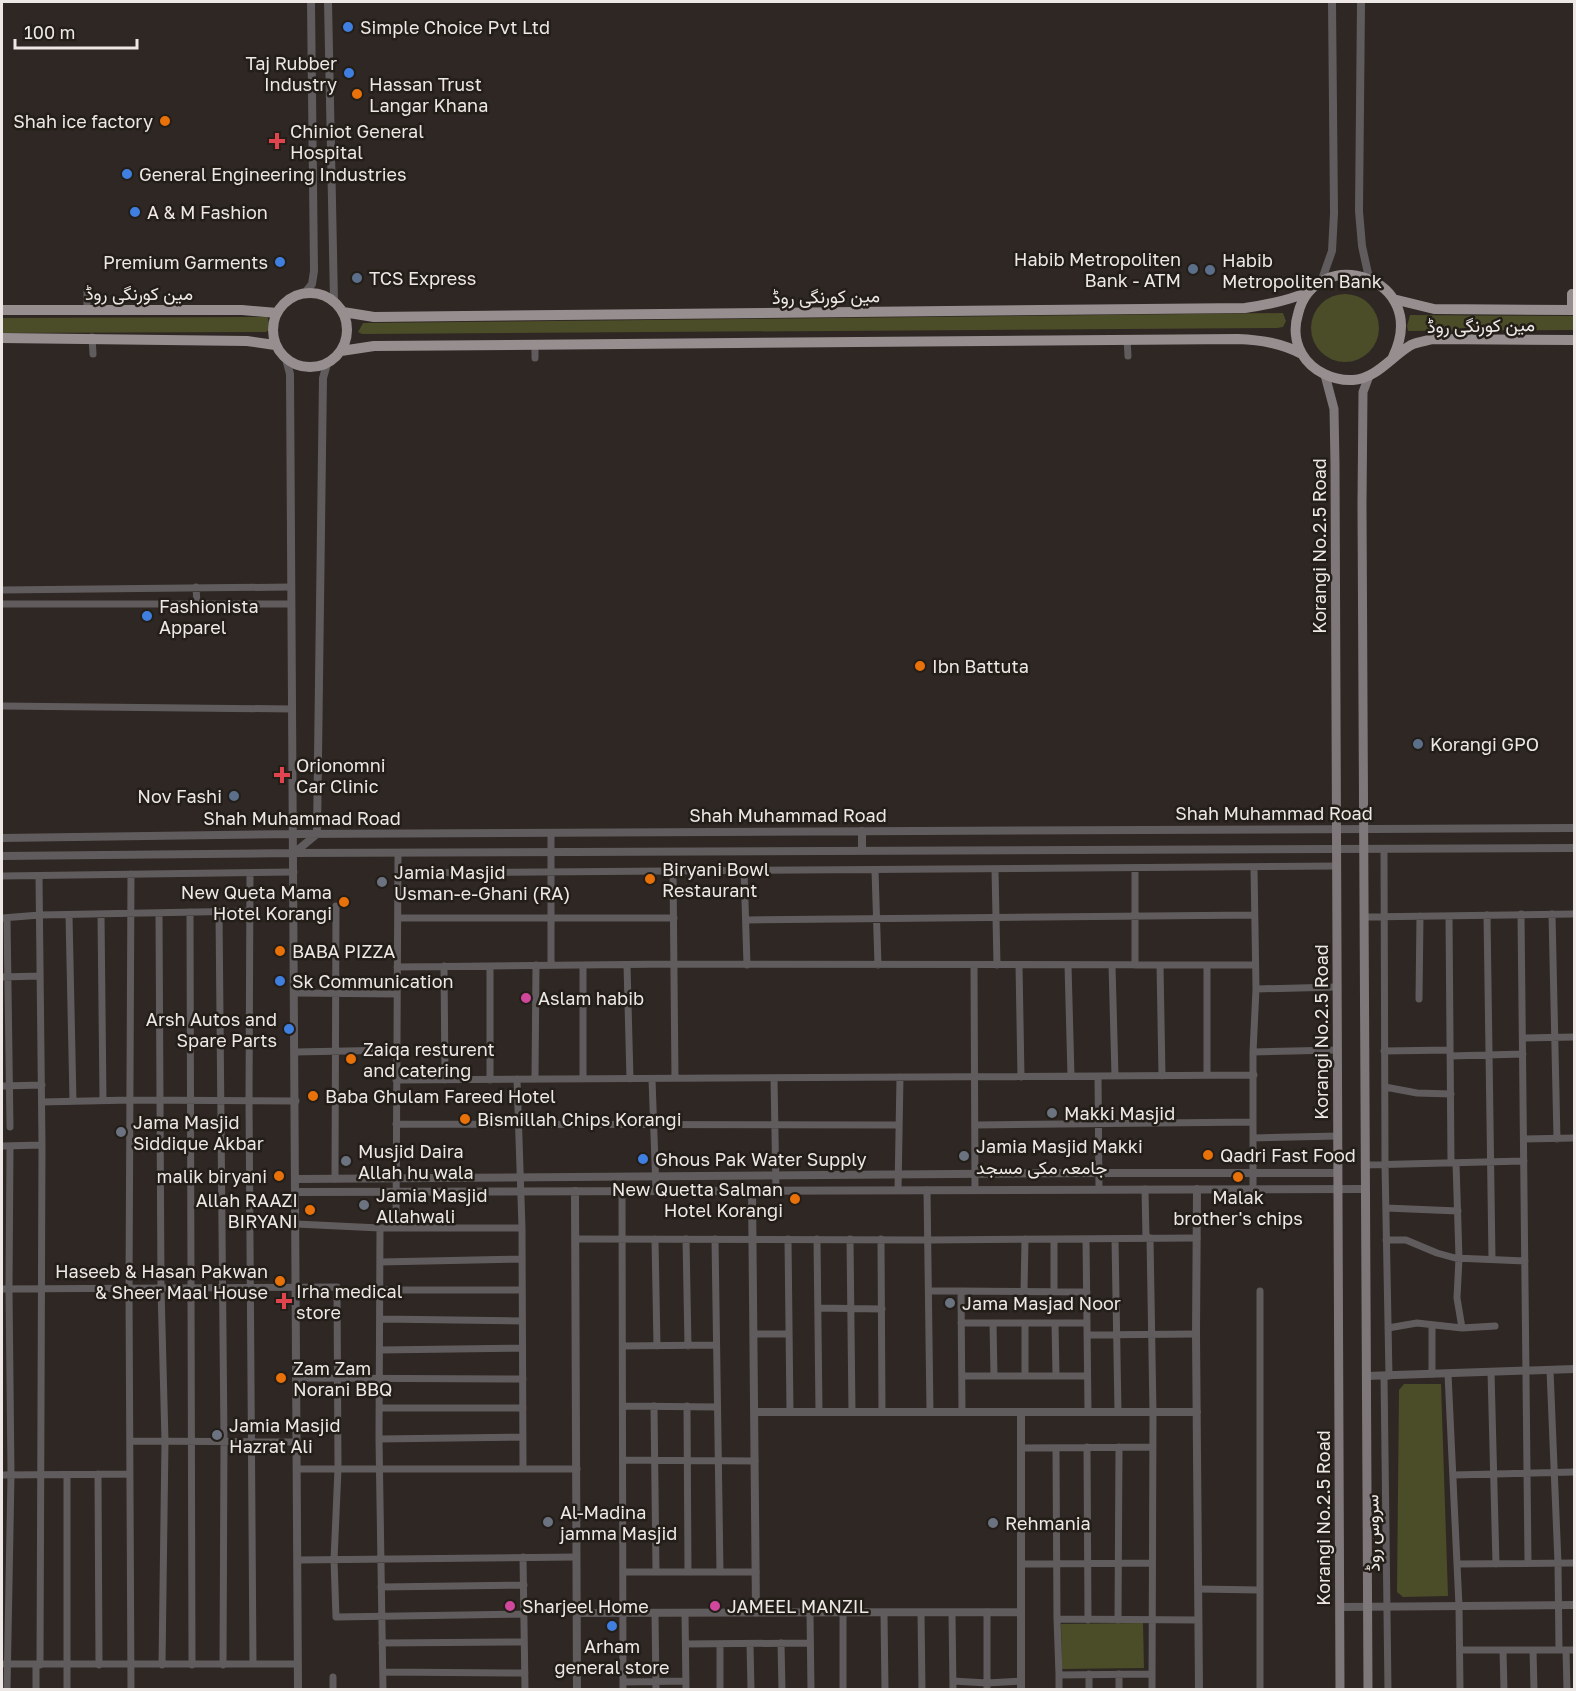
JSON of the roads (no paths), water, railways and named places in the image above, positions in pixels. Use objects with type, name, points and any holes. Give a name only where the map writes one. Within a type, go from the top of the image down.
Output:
[{"type":"main road","points":[[1353,274],[1369,278],[1383,287],[1393,298],[1400,313],[1402,328],[1400,343],[1393,357],[1369,376],[1355,380],[1340,380],[1312,367],[1302,354],[1296,339],[1299,306],[1308,292],[1321,282],[1336,276],[1353,274]]},
{"type":"main road","name":"مین کورنگی روڈ","points":[[343,312],[386,317],[1245,308],[1293,299],[1308,292]]},
{"type":"main road","points":[[305,293],[318,294],[334,301],[347,321],[348,332],[341,351],[327,364],[316,367],[295,364],[286,359],[275,345],[273,324],[277,313],[290,299],[305,293]]},
{"type":"main road","points":[[1572,294],[1573,310]]},
{"type":"main road","name":"مین کورنگی روڈ","points":[[1393,298],[1434,309],[1573,310]]},
{"type":"main road","name":"مین کورنگی روڈ","points":[[2,310],[242,310],[277,313]]},
{"type":"main road","points":[[2,338],[247,340],[275,345]]},
{"type":"main road","points":[[341,351],[374,346],[1238,339],[1266,341],[1288,346],[1302,354]]},
{"type":"main road","name":"مین کورنگی روڈ","points":[[1393,357],[1413,344],[1433,339],[1575,340]]},
{"type":"main road","name":"Korangi No.2.5 Road","points":[[1325,375],[1334,409],[1340,1689]]},
{"type":"main road","points":[[1368,1689],[1363,392],[1369,376]]},
{"type":"street","points":[[305,293],[312,284],[314,271],[310,2]]},
{"type":"street","points":[[328,2],[334,301]]},
{"type":"street","points":[[1321,282],[1332,251],[1334,213],[1332,2]]},
{"type":"street","points":[[1361,2],[1359,211],[1362,246],[1369,278]]},
{"type":"street","points":[[87,291],[87,310]]},
{"type":"street","points":[[92,337],[93,354]]},
{"type":"street","points":[[1127,339],[1128,356]]},
{"type":"street","points":[[535,345],[535,358]]},
{"type":"street","points":[[286,359],[290,374],[296,1052],[298,1689]]},
{"type":"street","points":[[294,853],[318,834],[323,378],[327,364]]},
{"type":"street","points":[[196,587],[197,604]]},
{"type":"street","points":[[2,590],[291,587]]},
{"type":"street","points":[[12,590],[13,604]]},
{"type":"street","points":[[2,604],[291,604]]},
{"type":"street","points":[[2,706],[292,709]]},
{"type":"street","name":"Shah Muhammad Road","points":[[2,838],[294,834],[1575,828]]},
{"type":"street","points":[[862,831],[862,851]]},
{"type":"street","points":[[551,834],[551,965]]},
{"type":"street","name":"سروس روڈ","points":[[1384,849],[1388,1689]]},
{"type":"street","name":"Shah Muhammad Road","points":[[2,856],[1575,849]]},
{"type":"street","points":[[396,1228],[398,853]]},
{"type":"street","points":[[398,873],[1337,866]]},
{"type":"street","points":[[1253,1189],[1253,1052],[1256,990],[1254,867]]},
{"type":"street","points":[[1135,868],[1135,965]]},
{"type":"street","points":[[995,869],[997,965]]},
{"type":"street","points":[[744,870],[747,965]]},
{"type":"street","points":[[875,870],[878,965]]},
{"type":"street","points":[[673,871],[675,1078]]},
{"type":"street","points":[[2,876],[294,872]]},
{"type":"street","points":[[250,873],[249,1101],[253,1664]]},
{"type":"street","points":[[131,874],[129,1289],[131,1689]]},
{"type":"street","points":[[36,1689],[41,1475],[42,1085],[39,876]]},
{"type":"street","points":[[335,1179],[336,906]]},
{"type":"street","points":[[190,912],[192,1665]]},
{"type":"street","points":[[219,912],[224,1441],[223,1665]]},
{"type":"street","points":[[10,1127],[5,1086],[4,918],[40,915],[249,912]]},
{"type":"street","points":[[159,913],[161,1289],[165,1441],[162,1665]]},
{"type":"street","points":[[101,914],[103,1100]]},
{"type":"street","points":[[1521,914],[1528,1563]]},
{"type":"street","points":[[1552,914],[1557,1138]]},
{"type":"street","points":[[1364,917],[1575,914]]},
{"type":"street","points":[[69,915],[72,1101]]},
{"type":"street","points":[[746,920],[1254,915]]},
{"type":"street","points":[[1449,915],[1451,1094],[1459,1258],[1457,1298],[1462,1328]]},
{"type":"street","points":[[1487,915],[1492,1259]]},
{"type":"street","points":[[1419,999],[1420,916]]},
{"type":"street","points":[[398,918],[674,918]]},
{"type":"street","points":[[535,1079],[536,965]]},
{"type":"street","points":[[583,965],[583,1079]]},
{"type":"street","points":[[627,965],[630,1079]]},
{"type":"street","points":[[974,965],[975,1190]]},
{"type":"street","points":[[1019,965],[1021,1077]]},
{"type":"street","points":[[1068,965],[1071,1076]]},
{"type":"street","points":[[1113,965],[1115,1076]]},
{"type":"street","points":[[1160,965],[1162,1076]]},
{"type":"street","points":[[1207,965],[1207,1076]]},
{"type":"street","points":[[398,966],[1255,965]]},
{"type":"street","points":[[444,966],[445,1080]]},
{"type":"street","points":[[490,966],[490,1080]]},
{"type":"street","points":[[5,977],[40,976]]},
{"type":"street","points":[[1256,990],[1337,987]]},
{"type":"street","points":[[295,993],[397,994]]},
{"type":"street","points":[[1522,1038],[1575,1037]]},
{"type":"street","points":[[296,1052],[397,1050]]},
{"type":"street","points":[[1253,1052],[1338,1050]]},
{"type":"street","points":[[1384,1051],[1489,1056],[1523,1054]]},
{"type":"street","points":[[396,1080],[1254,1075]]},
{"type":"street","points":[[1098,1076],[1099,1189]]},
{"type":"street","points":[[898,1190],[900,1077]]},
{"type":"street","points":[[774,1078],[776,1190]]},
{"type":"street","points":[[517,1079],[522,1228],[523,1469]]},
{"type":"street","points":[[652,1079],[656,1191]]},
{"type":"street","points":[[5,1086],[42,1085]]},
{"type":"street","points":[[1385,1087],[1417,1093],[1451,1094]]},
{"type":"street","points":[[42,1102],[296,1101]]},
{"type":"street","points":[[975,1125],[1253,1122]]},
{"type":"street","points":[[396,1124],[899,1125]]},
{"type":"street","points":[[1253,1138],[1338,1136]]},
{"type":"street","points":[[1524,1139],[1575,1138]]},
{"type":"street","points":[[7,1689],[4,1664],[11,1475],[5,1289],[6,1146],[42,1145]]},
{"type":"street","points":[[1365,1165],[1524,1161]]},
{"type":"street","points":[[296,1179],[656,1175],[1338,1173]]},
{"type":"street","points":[[1145,1189],[1152,1335],[1152,1689]]},
{"type":"street","points":[[1197,1189],[1198,1689]]},
{"type":"street","points":[[296,1192],[1365,1189]]},
{"type":"street","points":[[927,1190],[930,1412]]},
{"type":"street","points":[[575,1191],[577,1689]]},
{"type":"street","points":[[622,1191],[623,1686],[686,1685],[686,1613]]},
{"type":"street","points":[[752,1191],[756,1613]]},
{"type":"street","points":[[1386,1208],[1458,1211]]},
{"type":"street","points":[[296,1224],[380,1228],[522,1228]]},
{"type":"street","points":[[380,1228],[379,1439],[383,1689]]},
{"type":"street","points":[[576,1239],[1197,1238]]},
{"type":"street","points":[[655,1239],[657,1346]]},
{"type":"street","points":[[686,1239],[688,1346]]},
{"type":"street","points":[[715,1239],[720,1572]]},
{"type":"street","points":[[788,1239],[790,1412]]},
{"type":"street","points":[[817,1239],[819,1412]]},
{"type":"street","points":[[850,1239],[852,1412]]},
{"type":"street","points":[[881,1239],[882,1412]]},
{"type":"street","points":[[1024,1292],[1025,1239]]},
{"type":"street","points":[[1054,1239],[1054,1292]]},
{"type":"street","points":[[1086,1239],[1088,1412]]},
{"type":"street","points":[[1115,1239],[1118,1412]]},
{"type":"street","points":[[1386,1240],[1406,1240],[1437,1253],[1459,1258],[1525,1260]]},
{"type":"street","points":[[380,1262],[521,1259]]},
{"type":"street","points":[[5,1289],[337,1287],[338,1469],[334,1560],[336,1617],[524,1614]]},
{"type":"street","points":[[381,1290],[522,1290]]},
{"type":"street","points":[[961,1291],[962,1412]]},
{"type":"street","points":[[1260,1291],[1260,1689]]},
{"type":"street","points":[[929,1292],[1087,1292]]},
{"type":"street","points":[[818,1308],[882,1309]]},
{"type":"street","points":[[381,1319],[522,1321]]},
{"type":"street","points":[[961,1323],[1087,1323]]},
{"type":"street","points":[[993,1323],[994,1376]]},
{"type":"street","points":[[1025,1323],[1025,1376]]},
{"type":"street","points":[[1055,1323],[1056,1376]]},
{"type":"street","points":[[1388,1328],[1416,1323],[1462,1328],[1495,1326]]},
{"type":"street","points":[[1432,1325],[1432,1374]]},
{"type":"street","points":[[754,1334],[789,1334]]},
{"type":"street","points":[[1087,1335],[1196,1334]]},
{"type":"street","points":[[623,1346],[716,1346]]},
{"type":"street","points":[[380,1350],[522,1348]]},
{"type":"street","points":[[1366,1376],[1575,1369]]},
{"type":"street","points":[[1550,1370],[1558,1605],[1567,1689]]},
{"type":"street","points":[[1491,1372],[1496,1564]]},
{"type":"street","points":[[1448,1374],[1459,1606],[1460,1689]]},
{"type":"street","points":[[962,1376],[1087,1376]]},
{"type":"street","points":[[297,1378],[523,1379]]},
{"type":"street","points":[[623,1406],[717,1407]]},
{"type":"street","points":[[654,1406],[656,1572]]},
{"type":"street","points":[[687,1407],[688,1572]]},
{"type":"street","points":[[379,1408],[523,1408]]},
{"type":"street","points":[[755,1412],[1197,1412]]},
{"type":"street","points":[[952,1612],[953,1685],[1021,1685],[1021,1412]]},
{"type":"street","points":[[379,1439],[523,1437]]},
{"type":"street","points":[[130,1441],[297,1442]]},
{"type":"street","points":[[1087,1447],[1088,1620]]},
{"type":"street","points":[[1118,1620],[1119,1447]]},
{"type":"street","points":[[1021,1448],[1153,1447]]},
{"type":"street","points":[[1056,1448],[1059,1689]]},
{"type":"street","points":[[623,1460],[755,1461]]},
{"type":"street","points":[[297,1469],[577,1469]]},
{"type":"street","points":[[1453,1475],[1575,1472]]},
{"type":"street","points":[[98,1474],[99,1665]]},
{"type":"street","points":[[2,1475],[130,1474]]},
{"type":"street","points":[[67,1475],[67,1689]]},
{"type":"street","points":[[524,1557],[525,1689]]},
{"type":"street","points":[[298,1560],[576,1557]]},
{"type":"street","points":[[1021,1564],[1152,1563]]},
{"type":"street","points":[[1457,1564],[1575,1563]]},
{"type":"street","points":[[623,1572],[756,1572]]},
{"type":"street","points":[[381,1587],[524,1585]]},
{"type":"street","points":[[1198,1589],[1260,1590]]},
{"type":"street","points":[[1340,1607],[1575,1605]]},
{"type":"street","points":[[921,1612],[922,1689]]},
{"type":"street","points":[[987,1612],[987,1686]]},
{"type":"street","points":[[576,1613],[1021,1612]]},
{"type":"street","points":[[655,1613],[656,1686]]},
{"type":"street","points":[[810,1613],[811,1689]]},
{"type":"street","points":[[843,1613],[843,1689]]},
{"type":"street","points":[[884,1613],[885,1689]]},
{"type":"street","points":[[1057,1619],[1198,1620]]},
{"type":"street","points":[[382,1643],[524,1642]]},
{"type":"street","points":[[781,1643],[782,1689]]},
{"type":"street","points":[[686,1644],[810,1643]]},
{"type":"street","points":[[720,1644],[720,1689]]},
{"type":"street","points":[[750,1644],[752,1689]]},
{"type":"street","points":[[1460,1650],[1575,1650]]},
{"type":"street","points":[[1503,1650],[1504,1689]]},
{"type":"street","points":[[1533,1650],[1534,1689]]},
{"type":"street","points":[[4,1664],[298,1664]]},
{"type":"street","points":[[383,1672],[525,1672]]},
{"type":"street","points":[[1089,1674],[1089,1689]]},
{"type":"street","points":[[1119,1674],[1119,1689]]},
{"type":"street","points":[[1059,1675],[1151,1674]]},
{"type":"street","points":[[333,1677],[333,1689]]},
{"type":"place","name":"Simple Choice Pvt Ltd","points":[[348,27]]},
{"type":"place","name":"Taj Rubber Industry","points":[[349,73]]},
{"type":"place","name":"Hassan Trust Langar Khana","points":[[357,94]]},
{"type":"place","name":"Shah ice factory","points":[[165,121]]},
{"type":"place","name":"Chiniot General Hospital","points":[[277,141]]},
{"type":"place","name":"General Engineering Industries","points":[[127,174]]},
{"type":"place","name":"A & M Fashion","points":[[135,212]]},
{"type":"place","name":"Premium Garments","points":[[280,262]]},
{"type":"place","name":"Habib Metropoliten Bank - ATM","points":[[1193,269]]},
{"type":"place","name":"Habib Metropoliten Bank","points":[[1210,270]]},
{"type":"place","name":"TCS Express","points":[[357,278]]},
{"type":"place","name":"Fashionista Apparel","points":[[147,616]]},
{"type":"place","name":"Ibn Battuta","points":[[920,666]]},
{"type":"place","name":"Korangi GPO","points":[[1418,744]]},
{"type":"place","name":"Orionomni Car Clinic","points":[[282,775]]},
{"type":"place","name":"Nov Fashi","points":[[234,796]]},
{"type":"place","name":"Biryani Bowl Restaurant","points":[[650,879]]},
{"type":"place","name":"Jamia Masjid Usman-e-Ghani (RA)","points":[[382,882]]},
{"type":"place","name":"New Queta Mama Hotel Korangi","points":[[344,902]]},
{"type":"place","name":"BABA PIZZA","points":[[280,951]]},
{"type":"place","name":"Sk Communication","points":[[280,981]]},
{"type":"place","name":"Aslam habib","points":[[526,998]]},
{"type":"place","name":"Arsh Autos and Spare Parts","points":[[289,1029]]},
{"type":"place","name":"Zaiqa resturent and catering","points":[[351,1059]]},
{"type":"place","name":"Baba Ghulam Fareed Hotel","points":[[313,1096]]},
{"type":"place","name":"Makki Masjid","points":[[1052,1113]]},
{"type":"place","name":"Bismillah Chips Korangi","points":[[465,1119]]},
{"type":"place","name":"Jama Masjid Siddique Akbar","points":[[121,1132]]},
{"type":"place","name":"Qadri Fast Food","points":[[1208,1155]]},
{"type":"place","name":"Jamia Masjid Makki جامعہ مکی مسجد","points":[[964,1156]]},
{"type":"place","name":"Ghous Pak Water Supply","points":[[643,1159]]},
{"type":"place","name":"Musjid Daira Allah hu wala","points":[[346,1161]]},
{"type":"place","name":"malik biryani","points":[[279,1176]]},
{"type":"place","name":"Malak brother's chips","points":[[1238,1177]]},
{"type":"place","name":"New Quetta Salman Hotel Korangi","points":[[795,1199]]},
{"type":"place","name":"Jamia Masjid Allahwali","points":[[364,1205]]},
{"type":"place","name":"Allah RAAZI BIRYANI","points":[[310,1210]]},
{"type":"place","name":"Haseeb & Hasan Pakwan & Sheer Maal House","points":[[280,1281]]},
{"type":"place","name":"Irha medical store","points":[[284,1301]]},
{"type":"place","name":"Jama Masjad Noor","points":[[950,1303]]},
{"type":"place","name":"Zam Zam Norani BBQ","points":[[281,1378]]},
{"type":"place","name":"Jamia Masjid Hazrat Ali","points":[[217,1435]]},
{"type":"place","name":"Al-Madina jamma Masjid","points":[[548,1522]]},
{"type":"place","name":"Rehmania","points":[[993,1523]]},
{"type":"place","name":"Sharjeel Home","points":[[510,1606]]},
{"type":"place","name":"JAMEEL MANZIL","points":[[715,1606]]},
{"type":"place","name":"Arham general store","points":[[612,1626]]}]
